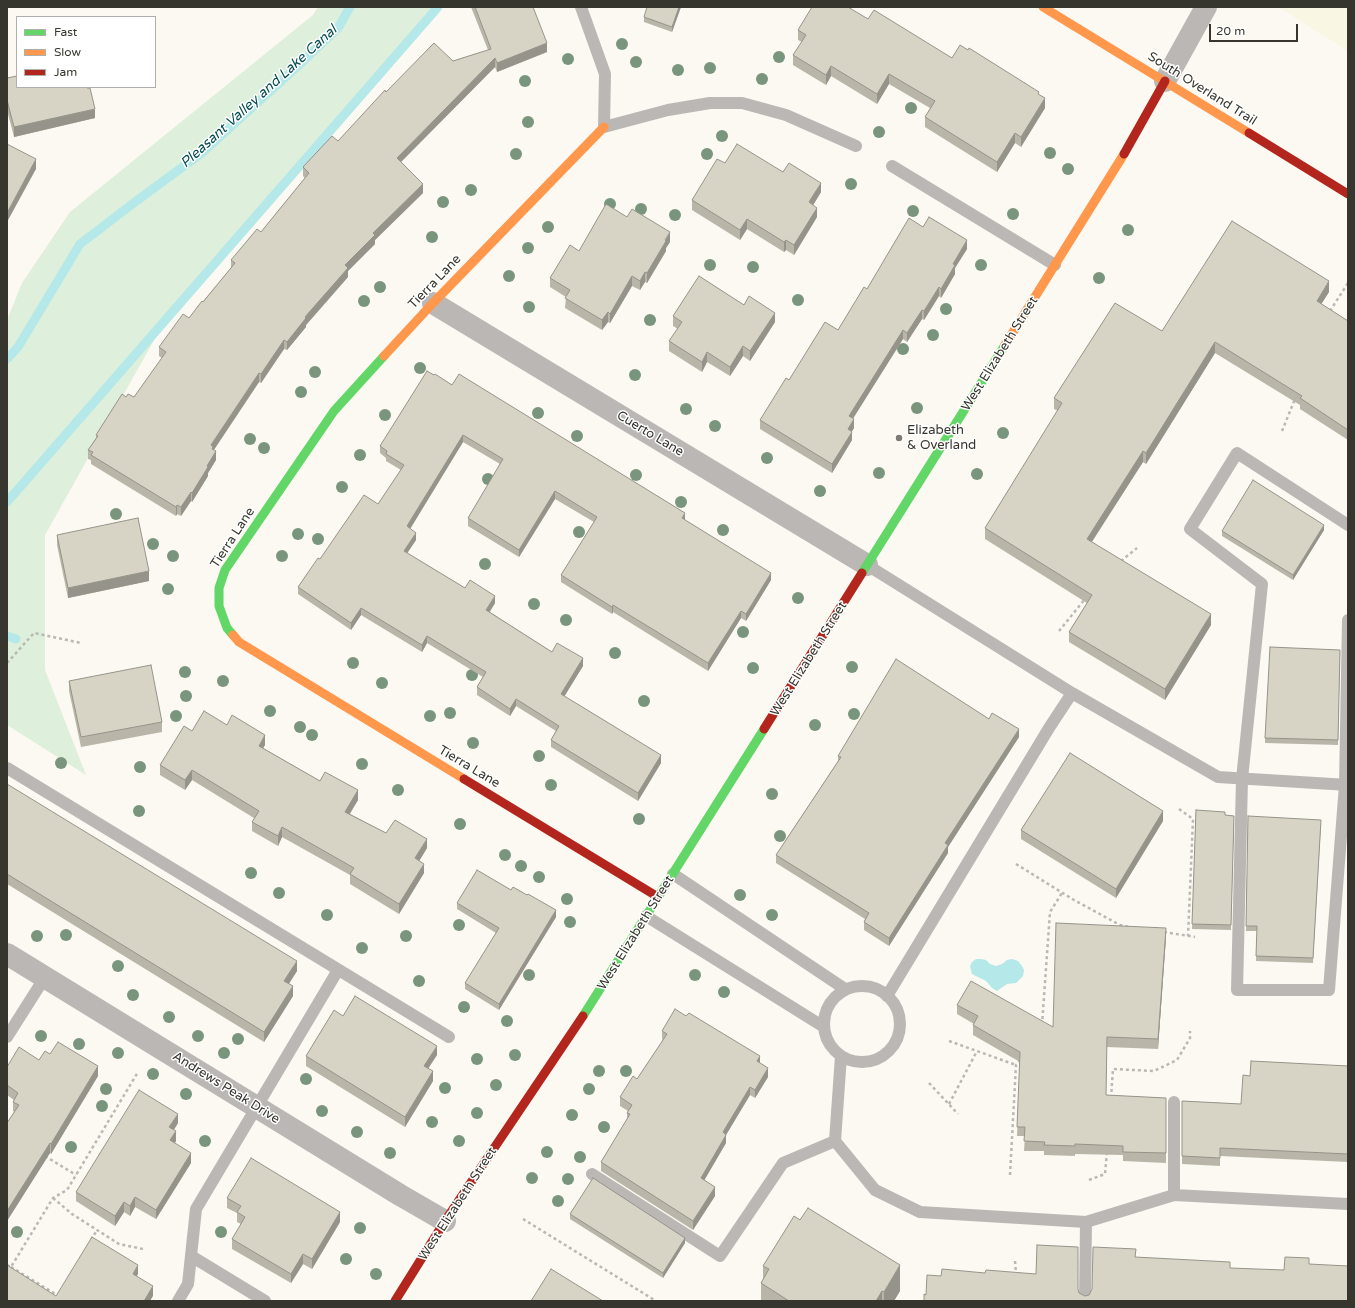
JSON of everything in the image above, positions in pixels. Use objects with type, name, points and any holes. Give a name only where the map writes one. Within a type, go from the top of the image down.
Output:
[{"type":"main road","name":"South Overland Trail","points":[[1043,7],[1348,194]]},
{"type":"main road","name":"West Elizabeth Street","points":[[395,1301],[445,1221],[588,1008],[673,874],[868,565],[1129,145],[1165,81]]},
{"type":"main road","name":"Tierra Lane","points":[[604,127],[433,303],[334,410],[225,570],[219,588],[219,606],[227,628],[239,642],[658,897]]},
{"type":"street","name":"West Elizabeth Street","points":[[1165,81],[1206,7]]},
{"type":"street","name":"Cuerto Lane","points":[[433,303],[868,565]]},
{"type":"street","name":"Andrews Peak Drive","points":[[7,954],[400,1195],[445,1221]]},
{"type":"lane","points":[[581,7],[605,74],[604,127],[668,110],[710,103],[742,103],[786,115],[856,146]]},
{"type":"lane","points":[[892,166],[1054,265]]},
{"type":"lane","points":[[1348,526],[1237,453],[1190,529],[1262,584],[1242,778],[1237,990],[1329,990],[1346,785],[1348,620]]},
{"type":"lane","points":[[868,565],[1072,693],[1218,777],[1346,785]]},
{"type":"lane","points":[[887,996],[1049,728],[1072,693]]},
{"type":"lane","points":[[7,768],[449,1037]]},
{"type":"lane","points":[[673,874],[846,989]]},
{"type":"lane","points":[[646,916],[824,1027]]},
{"type":"lane","points":[[178,1301],[188,1284],[196,1209],[338,970]]},
{"type":"lane","points":[[7,1037],[45,977]]},
{"type":"lane","points":[[856,986],[867,986],[877,989],[887,996],[895,1006],[899,1018],[899,1030],[895,1042],[887,1052],[877,1058],[865,1061],[853,1060],[841,1056],[826,1038],[824,1016],[829,1005],[836,996],[846,989],[856,986]]},
{"type":"lane","points":[[841,1056],[835,1141],[875,1190],[920,1212],[1086,1222],[1174,1195],[1348,1204]]},
{"type":"lane","points":[[1174,1102],[1174,1195]]},
{"type":"lane","points":[[592,1174],[720,1256],[783,1163],[835,1141]]},
{"type":"lane","points":[[1085,1301],[1086,1222]]},
{"type":"lane","points":[[191,1256],[265,1301]]},
{"type":"path","points":[[1329,314],[1348,283]]},
{"type":"path","points":[[1282,431],[1296,395]]},
{"type":"path","points":[[1115,565],[1138,548]]},
{"type":"path","points":[[1059,631],[1086,597]]},
{"type":"path","points":[[7,664],[34,633],[81,642]]},
{"type":"path","points":[[1179,809],[1193,819],[1188,936]]},
{"type":"path","points":[[1016,864],[1062,893],[1120,925],[1135,928]]},
{"type":"path","points":[[1042,1031],[1050,912],[1062,893]]},
{"type":"path","points":[[1158,931],[1194,937]]},
{"type":"path","points":[[1111,1099],[1113,1069],[1154,1070],[1177,1060],[1190,1038],[1190,1031]]},
{"type":"path","points":[[949,1041],[1016,1065]]},
{"type":"path","points":[[948,1104],[978,1051]]},
{"type":"path","points":[[1010,1175],[1016,1065],[1025,1054]]},
{"type":"path","points":[[11,1267],[53,1198],[67,1190],[138,1072]]},
{"type":"path","points":[[929,1083],[958,1114]]},
{"type":"path","points":[[1089,1180],[1105,1174],[1107,1152]]},
{"type":"path","points":[[44,1156],[76,1175]]},
{"type":"path","points":[[53,1198],[72,1214],[119,1244],[143,1249]]},
{"type":"path","points":[[523,1219],[656,1301]]},
{"type":"path","points":[[89,1243],[97,1230]]},
{"type":"path","points":[[1015,1261],[1016,1281]]},
{"type":"path","points":[[7,1264],[57,1295]]},
{"type":"path","points":[[54,1301],[61,1289]]},
{"type":"shaded area","points":[[1278,7],[1348,7],[1348,51]]},
{"type":"green space","points":[[318,7],[443,7],[172,308],[45,535],[45,670],[86,775],[7,725],[7,320],[22,283],[70,212],[313,15]]},
{"type":"water","points":[[976,959],[986,960],[990,964],[996,966],[1007,960],[1012,959],[1018,961],[1024,970],[1023,976],[1016,983],[1007,984],[997,991],[986,981],[972,974],[970,966]]},
{"type":"building","points":[[475,7],[533,7],[547,43],[497,63],[495,58],[397,158],[423,184],[373,233],[375,235],[345,265],[348,268],[305,317],[306,318],[287,342],[284,340],[261,374],[259,373],[211,445],[213,447],[212,449],[216,451],[192,493],[191,492],[181,507],[177,505],[176,507],[91,455],[93,452],[88,450],[98,436],[96,435],[122,394],[126,397],[128,394],[134,397],[166,352],[159,347],[183,314],[189,318],[202,301],[203,302],[235,263],[231,260],[257,229],[261,232],[309,173],[303,167],[332,136],[338,141],[385,90],[386,92],[434,43],[453,61],[491,49]]},
{"type":"building","points":[[647,7],[679,7],[672,27],[644,17]]},
{"type":"building","points":[[812,7],[848,7],[868,19],[874,10],[952,58],[960,45],[968,50],[969,48],[1039,92],[1038,94],[1045,98],[1021,137],[1015,133],[997,162],[925,117],[935,101],[889,74],[877,94],[831,66],[826,75],[793,55],[806,35],[798,30]]},
{"type":"building","points":[[16,76],[16,88],[90,88],[95,109],[14,127],[7,100],[7,78]]},
{"type":"building","points":[[7,144],[36,159],[7,213]]},
{"type":"building","points":[[737,144],[783,172],[789,163],[821,183],[809,202],[817,208],[794,245],[786,240],[784,242],[747,219],[740,230],[692,200],[717,159],[725,163]]},
{"type":"building","points":[[606,204],[627,217],[632,209],[670,232],[647,273],[645,272],[640,281],[632,276],[610,314],[608,312],[602,320],[565,298],[570,290],[550,278],[570,245],[579,251]]},
{"type":"building","points":[[929,217],[967,240],[941,289],[939,287],[924,311],[922,310],[907,333],[903,330],[849,416],[854,419],[848,429],[852,432],[832,464],[760,420],[786,378],[789,380],[825,322],[838,330],[864,287],[867,289],[909,218],[923,227]]},
{"type":"building","points":[[1232,221],[1329,281],[1317,301],[1348,321],[1348,430],[1300,398],[1302,396],[1215,342],[1146,453],[1143,451],[1087,539],[1211,614],[1165,689],[1069,632],[1092,595],[985,528],[1062,403],[1054,398],[1115,303],[1162,331]]},
{"type":"building","points":[[699,276],[744,305],[749,296],[775,313],[750,351],[743,346],[730,367],[707,352],[702,362],[669,341],[682,322],[673,316]]},
{"type":"building","points":[[427,371],[434,375],[435,374],[452,385],[459,374],[685,513],[682,518],[771,573],[746,614],[741,611],[708,663],[613,605],[612,607],[561,575],[597,517],[555,491],[519,550],[468,518],[503,459],[463,435],[407,526],[416,533],[404,551],[465,588],[470,580],[495,596],[486,610],[552,652],[557,643],[583,658],[561,694],[661,755],[638,793],[551,740],[559,726],[516,699],[510,709],[477,687],[486,672],[427,636],[422,645],[361,608],[351,623],[298,587],[318,558],[320,559],[364,495],[378,504],[404,465],[386,454],[387,451],[380,446]]},
{"type":"building","points":[[1253,480],[1324,525],[1293,575],[1222,531]]},
{"type":"building","points":[[138,518],[149,571],[68,588],[57,535]]},
{"type":"building","points":[[1270,647],[1340,650],[1338,740],[1265,738]]},
{"type":"building","points":[[896,659],[989,719],[992,713],[1019,729],[945,843],[948,845],[889,938],[864,922],[869,913],[776,855],[841,757],[838,756]]},
{"type":"building","points":[[151,665],[162,722],[81,737],[69,681]]},
{"type":"building","points":[[204,711],[227,725],[232,715],[265,735],[259,746],[320,781],[325,772],[358,790],[345,812],[386,833],[395,820],[427,839],[415,858],[424,864],[399,904],[350,874],[354,868],[282,827],[278,836],[252,822],[259,811],[192,770],[185,780],[160,765],[184,726],[192,731]]},
{"type":"building","points":[[1070,753],[1163,811],[1116,889],[1021,830]]},
{"type":"building","points":[[7,784],[297,961],[284,981],[293,986],[264,1032],[7,874]]},
{"type":"building","points":[[1196,810],[1225,812],[1225,815],[1234,816],[1231,925],[1192,924]]},
{"type":"building","points":[[1248,816],[1321,820],[1313,958],[1256,956],[1257,926],[1246,926]]},
{"type":"building","points":[[477,870],[511,890],[513,887],[556,910],[499,1004],[465,983],[499,928],[457,903]]},
{"type":"building","points":[[1056,923],[1166,928],[1158,1039],[1107,1037],[1106,1095],[1166,1098],[1166,1153],[1123,1152],[1123,1146],[1075,1144],[1075,1146],[1044,1145],[1045,1142],[1024,1141],[1025,1127],[1017,1127],[1020,1052],[973,1025],[978,1016],[957,1005],[971,981],[1053,1027]]},
{"type":"building","points":[[355,996],[437,1046],[424,1066],[433,1071],[405,1117],[306,1056],[334,1010],[343,1016]]},
{"type":"building","points":[[675,1009],[686,1016],[689,1013],[760,1056],[757,1061],[768,1068],[755,1090],[750,1087],[723,1132],[726,1135],[701,1178],[715,1187],[693,1221],[601,1162],[630,1114],[627,1113],[632,1105],[620,1097],[633,1076],[637,1079],[667,1034],[662,1031]]},
{"type":"building","points":[[58,1042],[98,1066],[51,1144],[50,1143],[7,1211],[7,1123],[19,1105],[13,1102],[18,1093],[7,1085],[7,1067],[19,1047],[39,1060],[45,1051],[50,1054]]},
{"type":"building","points":[[1251,1061],[1348,1066],[1348,1154],[1220,1148],[1220,1158],[1182,1156],[1182,1101],[1241,1104],[1243,1075],[1250,1076]]},
{"type":"building","points":[[139,1090],[178,1114],[169,1127],[176,1131],[170,1140],[191,1153],[156,1210],[135,1197],[130,1206],[124,1202],[115,1216],[76,1192]]},
{"type":"building","points":[[251,1158],[340,1212],[312,1259],[303,1254],[291,1274],[232,1239],[245,1217],[237,1212],[241,1206],[227,1198]]},
{"type":"building","points":[[593,1178],[685,1238],[663,1273],[570,1214]]},
{"type":"building","points":[[808,1208],[900,1265],[884,1292],[882,1291],[876,1301],[789,1301],[761,1283],[769,1269],[763,1266],[794,1216],[800,1220]]},
{"type":"building","points":[[92,1237],[138,1265],[133,1274],[153,1286],[144,1301],[7,1301],[7,1265],[56,1296]]},
{"type":"building","points":[[1037,1245],[1078,1247],[1078,1289],[1079,1293],[1085,1296],[1089,1295],[1092,1289],[1093,1247],[1136,1249],[1135,1257],[1230,1262],[1230,1268],[1284,1270],[1285,1257],[1309,1258],[1309,1264],[1348,1266],[1348,1301],[924,1301],[924,1294],[926,1295],[927,1275],[941,1276],[942,1269],[985,1273],[986,1270],[1036,1274]]},
{"type":"building","points":[[551,1269],[603,1301],[531,1301]]},
{"type":"waterway","name":"Pleasant Valley and Lake Canal","points":[[7,359],[18,347],[80,244],[203,152],[338,28],[350,7]]},
{"type":"waterway","points":[[7,502],[438,7]]},
{"type":"waterway","points":[[7,636],[16,639]]},
{"type":"traffic: fast","points":[[862,573],[1005,345]]},
{"type":"traffic: fast","points":[[233,635],[227,628],[219,606],[219,588],[225,570],[334,411],[384,356]]},
{"type":"traffic: fast","points":[[583,1016],[764,729]]},
{"type":"traffic: slow","points":[[1043,7],[1249,133]]},
{"type":"traffic: slow","points":[[384,356],[433,303],[604,127]]},
{"type":"traffic: slow","points":[[1005,345],[1124,154]]},
{"type":"traffic: slow","points":[[233,635],[239,642],[464,779]]},
{"type":"traffic: jam","points":[[1124,154],[1165,81]]},
{"type":"traffic: jam","points":[[1249,133],[1348,194]]},
{"type":"traffic: jam","points":[[764,729],[862,573]]},
{"type":"traffic: jam","points":[[464,779],[658,897]]},
{"type":"traffic: jam","points":[[395,1301],[445,1221],[583,1016]]},
{"type":"place","name":"Elizabeth & Overland","points":[[899,438]]}]
